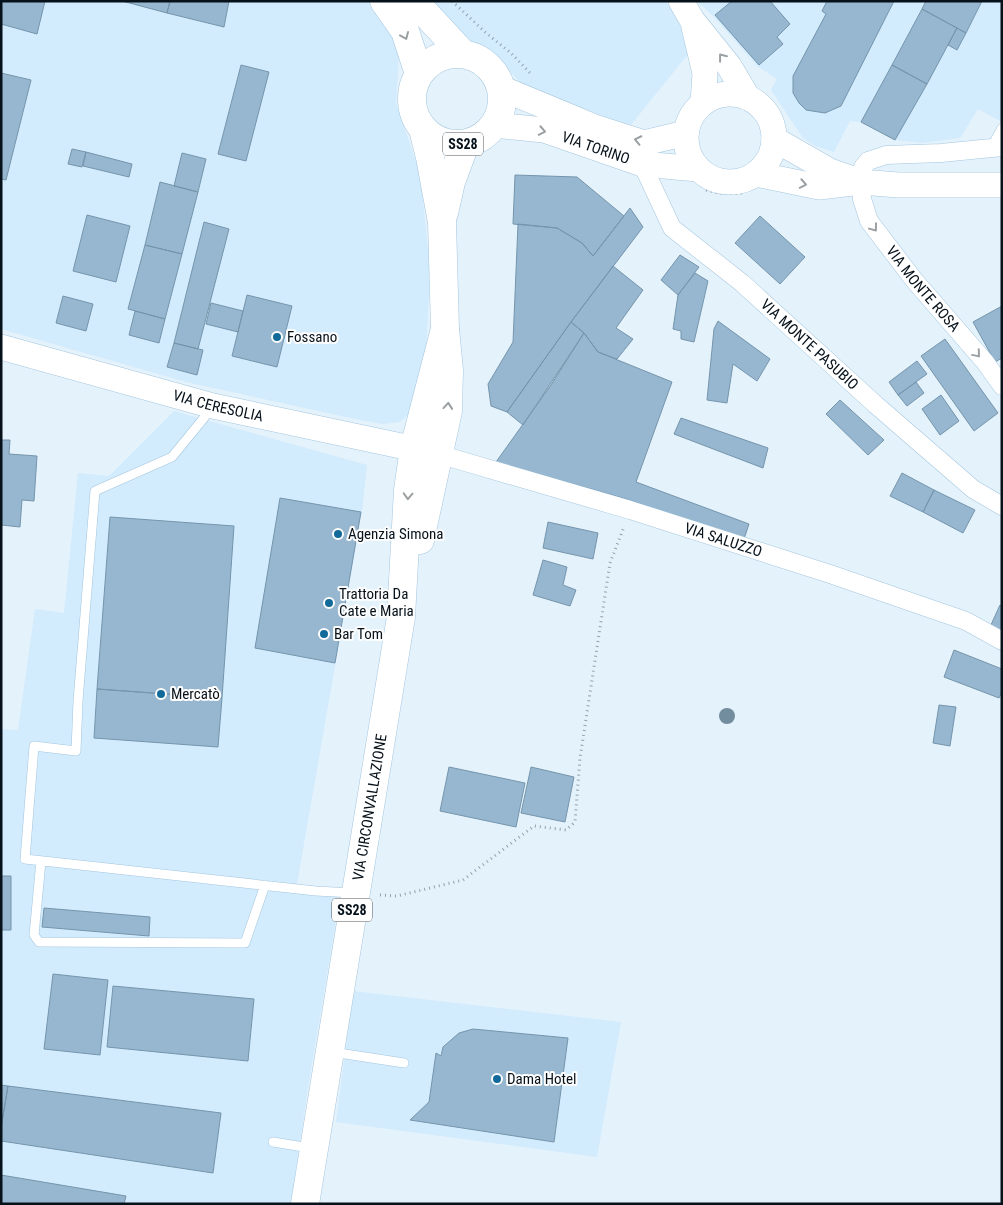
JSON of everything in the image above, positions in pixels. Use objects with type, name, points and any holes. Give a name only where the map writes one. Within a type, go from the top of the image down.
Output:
[{"type":"main road","points":[[384,1],[405,31],[419,74]]},
{"type":"main road","points":[[414,1],[463,54]]},
{"type":"main road","points":[[686,10],[729,66],[748,98]]},
{"type":"main road","points":[[686,10],[705,73],[703,103]]},
{"type":"main road","points":[[419,74],[427,65],[438,58],[450,54],[463,54],[476,58],[487,66],[496,75],[501,88]]},
{"type":"main road","name":"SS28","points":[[419,74],[413,88],[412,102],[415,117],[423,129],[435,139],[449,144],[465,144],[486,134],[500,114],[501,88]]},
{"type":"main road","name":"VIA TORINO","points":[[501,88],[597,128],[644,143],[686,133]]},
{"type":"main road","points":[[698,169],[690,159],[686,146],[686,133],[694,112],[703,103],[713,98],[736,95],[748,98],[759,105],[767,114],[772,126],[774,139],[772,152],[756,174]]},
{"type":"main road","name":"VIA TORINO","points":[[494,125],[544,130],[642,164],[698,169],[708,177],[720,181],[745,180],[756,174]]},
{"type":"main road","name":"VIA CIRCONVALLAZIONE","points":[[305,1204],[401,617],[408,490],[426,451],[445,329],[442,222],[423,129]]},
{"type":"main road","points":[[774,139],[830,171],[861,182]]},
{"type":"main road","name":"VIA CIRCONVALLAZIONE","points":[[442,222],[451,182],[465,144]]},
{"type":"main road","points":[[756,174],[819,187],[861,182],[1002,185]]},
{"type":"main road","name":"VIA CERESOLIA","points":[[1,347],[213,406],[426,451]]},
{"type":"street","points":[[861,182],[863,168],[868,161],[886,155],[996,148]]},
{"type":"street","name":"VIA MONTE PASUBIO","points":[[642,164],[672,228],[742,283],[876,405],[973,489],[1002,506]]},
{"type":"street","name":"VIA MONTE ROSA","points":[[861,182],[862,199],[869,221],[914,280],[985,362],[1002,386]]},
{"type":"street","name":"VIA SALUZZO","points":[[426,451],[630,510],[830,574],[966,621],[1002,641]]},
{"type":"lane","points":[[996,148],[1002,128]]},
{"type":"lane","points":[[213,406],[172,457],[94,491],[76,751],[34,746],[25,859],[355,893]]},
{"type":"lane","points":[[41,861],[34,935],[39,942],[245,943],[265,885]]},
{"type":"lane","points":[[329,1051],[404,1063]]},
{"type":"lane","points":[[274,1142],[314,1148]]},
{"type":"path","points":[[355,893],[396,896],[463,880],[534,826],[566,830],[575,822],[580,758],[610,563],[630,510]]},
{"type":"shaded area","points":[[1,1],[373,1],[400,39],[396,103],[420,174],[430,267],[426,355],[408,415],[400,422],[382,424],[350,418],[186,382],[1,329]]},
{"type":"shaded area","points":[[424,1],[666,1],[693,48],[630,126],[524,86],[496,57],[481,47],[464,41]]},
{"type":"shaded area","points":[[697,1],[1002,1],[1002,122],[978,109],[960,138],[922,143],[895,140],[861,122],[850,121],[834,152],[815,146],[803,138],[771,90],[777,79],[757,66],[714,17]]},
{"type":"shaded area","points":[[174,411],[367,465],[362,511],[297,884],[341,891],[308,1088],[291,1204],[1,1204],[1,729],[18,730],[35,609],[64,613],[78,473],[109,476]]},
{"type":"shaded area","points":[[353,991],[621,1022],[597,1157],[336,1122]]},
{"type":"building","points":[[1,1],[45,1],[37,34],[1,24]]},
{"type":"building","points":[[122,1],[170,1],[167,13]]},
{"type":"building","points":[[170,1],[229,1],[224,27],[167,13]]},
{"type":"building","points":[[732,1],[770,1],[790,24],[777,37],[783,44],[759,65],[715,15]]},
{"type":"building","points":[[827,1],[894,1],[841,106],[825,113],[806,110],[799,103],[793,93],[793,76],[826,14],[822,11]]},
{"type":"building","points":[[926,1],[982,1],[966,33],[922,9]]},
{"type":"building","points":[[922,9],[957,28],[927,84],[892,65]]},
{"type":"building","points":[[957,28],[966,33],[957,50],[948,45]]},
{"type":"building","points":[[241,65],[269,72],[246,161],[218,154]]},
{"type":"building","points":[[892,65],[927,84],[895,140],[861,122]]},
{"type":"building","points":[[1,73],[31,80],[6,180],[1,179]]},
{"type":"building","points":[[72,149],[86,152],[82,167],[68,164]]},
{"type":"building","points":[[86,152],[132,164],[129,177],[83,166]]},
{"type":"building","points":[[182,153],[206,159],[198,192],[174,186]]},
{"type":"building","points":[[515,175],[577,177],[624,216],[593,256],[582,243],[557,228],[513,224]]},
{"type":"building","points":[[160,182],[198,192],[182,254],[145,245]]},
{"type":"building","points":[[630,208],[643,227],[571,322],[507,412],[491,406],[488,384],[513,342],[518,224],[557,228],[582,243],[593,256]]},
{"type":"building","points":[[87,215],[130,226],[116,282],[73,271]]},
{"type":"building","points":[[760,216],[805,257],[780,284],[735,243]]},
{"type":"building","points":[[204,222],[229,229],[198,349],[174,343]]},
{"type":"building","points":[[145,245],[182,254],[165,319],[128,309]]},
{"type":"building","points":[[680,255],[699,267],[678,295],[661,280]]},
{"type":"building","points":[[613,266],[643,290],[616,328],[633,339],[617,359],[598,352],[584,333],[571,322]]},
{"type":"building","points":[[695,273],[708,281],[694,342],[681,339],[681,331],[673,329],[678,295]]},
{"type":"building","points":[[247,295],[292,306],[277,367],[232,356]]},
{"type":"building","points":[[63,296],[93,304],[86,331],[56,323]]},
{"type":"building","points":[[211,303],[243,311],[238,332],[206,324]]},
{"type":"building","points":[[1002,306],[1002,358],[995,362],[973,322]]},
{"type":"building","points":[[135,311],[165,319],[159,343],[129,335]]},
{"type":"building","points":[[718,321],[770,359],[757,381],[733,364],[727,403],[707,400],[714,329]]},
{"type":"building","points":[[571,322],[584,333],[523,425],[507,412]]},
{"type":"building","points":[[584,333],[598,352],[672,382],[636,482],[749,524],[744,539],[626,499],[496,462],[551,385]]},
{"type":"building","points":[[945,339],[998,413],[974,431],[921,356]]},
{"type":"building","points":[[174,343],[203,350],[197,375],[167,367]]},
{"type":"building","points":[[917,361],[927,374],[898,395],[889,382]]},
{"type":"building","points":[[916,382],[924,393],[907,406],[898,395]]},
{"type":"building","points":[[941,395],[959,421],[940,435],[922,409]]},
{"type":"building","points":[[840,400],[884,440],[868,455],[826,414]]},
{"type":"building","points":[[681,418],[768,448],[763,468],[674,434]]},
{"type":"building","points":[[1,440],[10,440],[9,454],[37,456],[34,501],[22,500],[20,527],[1,525]]},
{"type":"building","points":[[902,473],[934,490],[923,512],[890,496]]},
{"type":"building","points":[[934,490],[975,510],[963,533],[923,512]]},
{"type":"building","points":[[280,498],[361,512],[335,663],[255,648]]},
{"type":"building","points":[[110,517],[234,526],[222,698],[97,689]]},
{"type":"building","points":[[548,522],[598,533],[593,559],[543,548]]},
{"type":"building","points":[[543,560],[567,567],[563,585],[576,590],[570,606],[533,595]]},
{"type":"building","points":[[1000,605],[1002,606],[1002,633],[990,627]]},
{"type":"building","points":[[954,650],[1002,669],[1002,692],[999,698],[944,677]]},
{"type":"building","points":[[97,689],[222,698],[218,747],[94,738]]},
{"type":"building","points":[[939,705],[956,707],[950,746],[933,743]]},
{"type":"building","points":[[449,767],[525,783],[516,827],[440,811]]},
{"type":"building","points":[[531,767],[574,777],[565,822],[521,813]]},
{"type":"building","points":[[1,876],[11,876],[11,930],[1,930]]},
{"type":"building","points":[[44,908],[150,917],[149,936],[42,927]]},
{"type":"building","points":[[53,974],[108,980],[100,1055],[44,1049]]},
{"type":"building","points":[[113,986],[254,999],[248,1061],[107,1047]]},
{"type":"building","name":"Dama Hotel","points":[[473,1029],[568,1038],[554,1142],[410,1120],[429,1102],[436,1053],[441,1056],[443,1047],[459,1033]]},
{"type":"building","points":[[1,1085],[8,1086],[1,1128]]},
{"type":"building","points":[[8,1086],[221,1113],[213,1173],[1,1141],[1,1128]]},
{"type":"building","points":[[1,1175],[126,1196],[124,1204],[1,1204]]},
{"type":"place","name":"Fossano","points":[[277,337]]},
{"type":"place","name":"Agenzia Simona","points":[[338,534]]},
{"type":"place","name":"Trattoria Da Cate e Maria","points":[[329,603]]},
{"type":"place","name":"Bar Tom","points":[[324,634]]},
{"type":"place","name":"Mercatò","points":[[161,694]]},
{"type":"place","name":"Dama Hotel","points":[[497,1079]]}]
